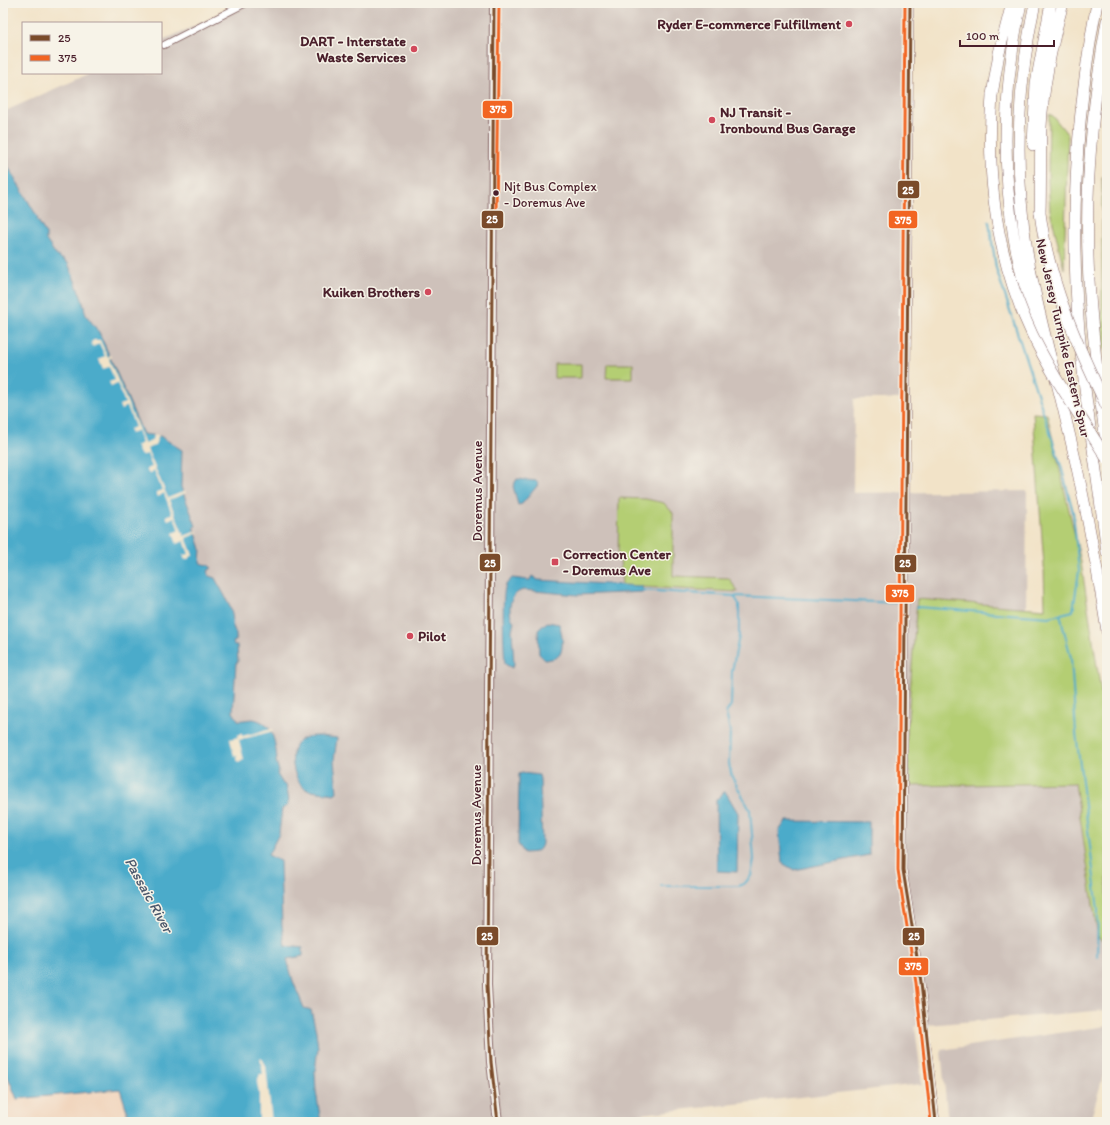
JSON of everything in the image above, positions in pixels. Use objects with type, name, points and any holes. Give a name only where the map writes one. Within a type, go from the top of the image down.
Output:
[{"type":"highway","points":[[1012,3],[999,53],[992,95],[989,144],[991,186],[997,226],[1011,281],[1026,320],[1044,358],[1107,459]]},
{"type":"highway","points":[[1021,3],[1011,54],[1006,97],[1005,144],[1008,195],[1016,246],[1029,304],[1061,425],[1076,460]]},
{"type":"highway","name":"New Jersey Turnpike Eastern Spur","points":[[1035,3],[1025,54],[1019,110],[1018,153],[1022,210],[1036,295],[1076,460],[1093,545],[1107,631]]},
{"type":"highway","points":[[1051,3],[1039,63],[1034,112],[1034,177],[1048,255],[1060,300],[1079,347],[1107,407]]},
{"type":"highway","points":[[1040,213],[1041,138],[1044,98],[1050,57],[1063,3]]},
{"type":"highway","name":"New Jersey Turnpike Eastern Spur","points":[[1097,3],[1086,72],[1079,137],[1075,258],[1081,352],[1107,552]]},
{"type":"highway","name":"New Jersey Turnpike Eastern Spur","points":[[1107,21],[1093,124],[1088,229],[1092,321],[1107,451]]},
{"type":"main road","name":"Doremus Avenue","points":[[494,3],[487,985],[491,1062],[498,1122]]},
{"type":"street","points":[[164,45],[246,3]]},
{"type":"street","points":[[910,3],[903,870],[921,982],[925,1025]]},
{"type":"street","points":[[927,1044],[936,1122]]},
{"type":"shaded area","points":[[246,3],[911,3],[908,399],[854,399],[853,493],[1027,491],[1026,608],[917,599],[911,785],[1075,783],[1098,937],[1107,943],[1107,1010],[915,1026],[922,1084],[565,1122],[322,1122],[316,1091],[315,1071],[318,1048],[316,1031],[311,1010],[304,1008],[293,981],[287,959],[303,947],[285,945],[282,925],[282,907],[268,855],[278,834],[282,809],[287,806],[284,785],[277,774],[279,771],[276,761],[238,720],[233,712],[237,645],[234,645],[233,642],[236,634],[231,624],[233,619],[230,611],[215,578],[209,576],[207,571],[212,568],[208,565],[200,563],[201,549],[194,527],[196,526],[181,487],[182,450],[143,434],[99,332],[86,315],[82,299],[68,263],[56,255],[50,246],[36,219],[38,218],[3,158],[3,112],[88,74],[162,74],[162,41]]},
{"type":"shaded area","points":[[1107,1026],[1107,1062],[1090,1122],[948,1122],[941,1050]]},
{"type":"shaded area","points":[[3,1065],[17,1099],[120,1089],[127,1111],[126,1122],[3,1122]]},
{"type":"green space","points":[[1049,114],[1053,116],[1068,135],[1064,269],[1050,210],[1048,181]]},
{"type":"green space","points":[[1102,177],[1107,220],[1107,362],[1102,339]]},
{"type":"green space","points":[[554,364],[581,364],[581,378],[554,378]]},
{"type":"green space","points":[[607,364],[633,364],[633,378],[606,378]]},
{"type":"green space","points":[[1033,413],[1047,414],[1081,562],[1107,731],[1107,943],[1098,937],[1075,783],[911,786],[906,745],[917,599],[1045,609],[1044,566]]},
{"type":"green space","points":[[619,498],[646,499],[664,503],[673,513],[673,576],[729,578],[738,592],[622,586],[620,559],[618,558]]},
{"type":"water","name":"Passaic River","points":[[3,158],[38,218],[37,219],[46,234],[46,240],[56,255],[68,263],[82,299],[86,315],[99,332],[143,434],[160,436],[182,450],[181,487],[196,526],[194,527],[201,549],[200,563],[208,565],[212,568],[207,571],[209,576],[215,578],[232,613],[232,624],[236,634],[236,641],[233,642],[234,645],[237,645],[238,662],[236,663],[233,712],[238,720],[253,719],[260,721],[269,728],[274,739],[277,758],[276,761],[279,771],[277,774],[283,784],[286,785],[289,800],[287,806],[282,809],[279,834],[268,855],[280,861],[282,925],[285,945],[303,947],[303,956],[287,959],[293,981],[304,1008],[311,1010],[316,1031],[318,1048],[315,1071],[316,1091],[321,1122],[126,1122],[127,1111],[120,1089],[17,1099],[3,1065]]},
{"type":"water","points":[[517,479],[537,481],[538,485],[522,504],[518,505],[513,486]]},
{"type":"water","points":[[532,576],[538,580],[642,586],[643,592],[577,595],[524,590],[519,591],[515,594],[510,608],[510,613],[514,622],[512,630],[514,665],[512,668],[505,664],[503,623],[504,590],[506,584],[512,578],[530,580]]},
{"type":"water","points":[[547,622],[559,624],[562,635],[562,644],[559,656],[545,660],[539,654],[538,630]]},
{"type":"water","points":[[320,736],[337,738],[334,760],[337,792],[334,794],[306,789],[298,780],[293,766],[293,752],[299,741],[306,737]]},
{"type":"water","points":[[519,774],[539,775],[542,844],[537,851],[524,853],[518,844]]},
{"type":"water","points":[[725,791],[738,813],[737,872],[717,871],[716,800]]},
{"type":"water","points":[[786,821],[869,822],[869,855],[794,870],[782,863],[779,831]]},
{"type":"pier","points":[[94,340],[100,340],[108,357],[111,355],[112,357],[109,359],[145,444],[151,441],[154,435],[159,435],[155,445],[147,449],[168,498],[185,491],[186,493],[169,500],[184,536],[197,531],[198,533],[186,538],[193,555],[188,559],[185,560],[183,555],[189,554],[184,541],[177,544],[173,533],[179,530],[174,517],[168,520],[166,516],[172,514],[164,493],[158,497],[156,492],[162,490],[154,470],[151,473],[148,473],[146,469],[152,467],[147,454],[141,456],[136,446],[142,443],[137,430],[131,434],[129,429],[135,427],[127,406],[121,410],[119,405],[125,403],[117,383],[111,386],[109,382],[115,380],[109,367],[103,369],[99,359],[105,356],[99,343],[93,347],[91,342]]},
{"type":"pier","points":[[272,729],[273,731],[239,740],[244,760],[238,762],[236,755],[234,756],[230,739],[238,737],[237,735],[242,734],[242,736]]},
{"type":"pier","points":[[260,1057],[266,1067],[272,1122],[259,1122],[259,1094],[257,1082],[260,1074],[263,1074]]},
{"type":"waterway","points":[[917,607],[1049,617],[1073,611],[1079,571],[1073,512],[1061,466],[996,268],[989,222]]},
{"type":"waterway","points":[[640,590],[734,596],[739,604],[739,636],[732,671],[731,705],[726,713],[730,731],[729,764],[732,777],[750,810],[754,859],[751,876],[745,883],[739,886],[661,886]]},
{"type":"waterway","points":[[734,596],[900,603]]},
{"type":"waterway","points":[[1060,614],[1071,658],[1076,733],[1098,910],[1097,957]]},
{"type":"tunnel","points":[[925,1025],[927,1044]]},
{"type":"transit line","name":"25","points":[[494,3],[487,985],[491,1062],[498,1122]]},
{"type":"transit line","name":"375","points":[[496,216],[499,3]]},
{"type":"transit line","name":"375","points":[[905,3],[898,870],[916,983],[931,1122]]},
{"type":"transit line","name":"25","points":[[910,3],[903,870],[921,982],[936,1122]]},
{"type":"place","name":"Ryder E-commerce Fulfillment","points":[[849,24]]},
{"type":"place","name":"DART - Interstate Waste Services","points":[[414,49]]},
{"type":"place","name":"NJ Transit - Ironbound Bus Garage","points":[[712,120]]},
{"type":"place","name":"Njt Bus Complex - Doremus Ave","points":[[496,193]]},
{"type":"place","name":"Kuiken Brothers","points":[[428,292]]},
{"type":"place","name":"Correction Center - Doremus Ave","points":[[555,562]]},
{"type":"place","name":"Pilot","points":[[410,636]]}]
